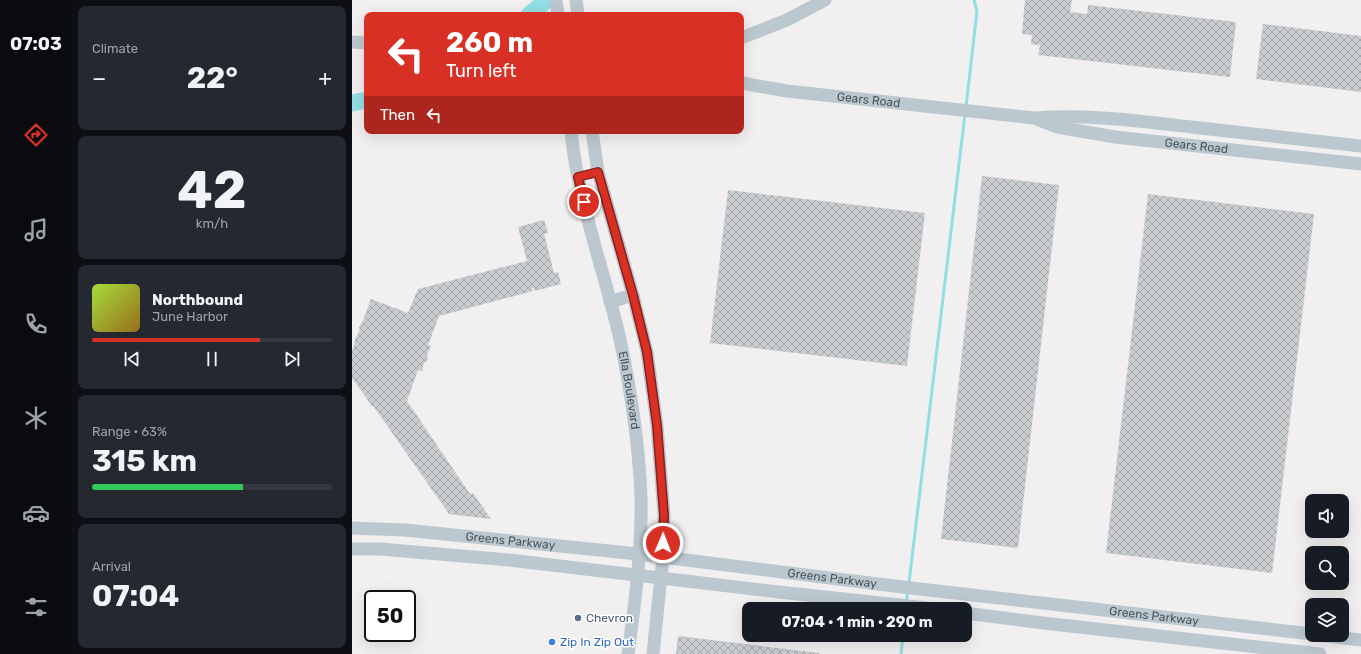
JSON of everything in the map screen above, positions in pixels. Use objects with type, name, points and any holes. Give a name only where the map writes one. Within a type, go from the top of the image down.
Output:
[{"type":"street","points":[[556,0],[558,12]]},
{"type":"street","points":[[576,0],[578,12]]},
{"type":"street","points":[[744,37],[786,20],[825,0]]},
{"type":"street","points":[[352,42],[364,43]]},
{"type":"street","name":"Gears Road","points":[[745,85],[1034,118],[1055,116],[1133,120],[1361,146]]},
{"type":"street","name":"Gears Road","points":[[1034,118],[1058,127],[1115,137],[1361,164]]},
{"type":"street","points":[[1237,150],[1238,132]]},
{"type":"street","name":"Ella Boulevard","points":[[571,134],[578,177],[622,353],[635,426],[639,460],[641,498],[638,575],[628,654]]},
{"type":"street","name":"Ella Boulevard","points":[[592,134],[598,172],[633,295],[647,352],[657,425],[664,515],[662,579],[653,654]]},
{"type":"street","points":[[578,177],[598,172]]},
{"type":"street","points":[[610,302],[633,295]]},
{"type":"street","points":[[635,426],[657,425]]},
{"type":"street","name":"Greens Parkway","points":[[352,528],[405,530],[638,554],[1045,604],[1305,633]]},
{"type":"street","points":[[509,560],[510,541]]},
{"type":"street","name":"Greens Parkway","points":[[352,549],[380,549],[509,560],[867,602]]},
{"type":"street","points":[[779,592],[781,572]]},
{"type":"street","points":[[1043,623],[1045,604]]},
{"type":"street","name":"Greens Parkway","points":[[972,614],[1317,654]]},
{"type":"street","points":[[1349,639],[1361,640]]},
{"type":"street","points":[[1317,654],[1318,642]]},
{"type":"building","points":[[1025,0],[1072,0],[1070,12],[1087,14],[1088,5],[1236,22],[1230,77],[1038,55],[1040,45],[1031,44],[1032,35],[1022,34]]},
{"type":"building","points":[[1263,24],[1361,36],[1361,92],[1256,79]]},
{"type":"building","points":[[982,176],[1059,185],[1018,548],[941,539]]},
{"type":"building","points":[[728,190],[925,213],[907,366],[710,343]]},
{"type":"building","points":[[1148,194],[1314,214],[1272,573],[1106,553]]},
{"type":"building","points":[[544,220],[548,233],[544,234],[554,273],[558,272],[561,284],[535,291],[534,288],[532,288],[533,291],[439,316],[428,345],[431,346],[427,355],[428,360],[424,363],[422,371],[418,370],[407,401],[470,494],[473,493],[491,519],[449,514],[352,378],[352,351],[354,342],[371,299],[408,313],[418,289],[527,261],[518,227]]},
{"type":"building","points":[[678,636],[819,653],[819,654],[676,654]]},
{"type":"waterway","points":[[533,12],[547,0]]},
{"type":"waterway","points":[[966,107],[977,11],[974,0]]},
{"type":"waterway","points":[[352,103],[364,101]]},
{"type":"waterway","points":[[909,583],[965,114]]},
{"type":"waterway","points":[[906,602],[908,591]]},
{"type":"waterway","points":[[901,654],[902,642]]},
{"type":"place","name":"Chevron","points":[[578,618]]},
{"type":"place","name":"Zip In Zip Out","points":[[552,642]]},
{"type":"route","points":[[584,202],[578,177],[598,172],[633,295],[647,352],[657,425],[664,515],[663,543]]}]
